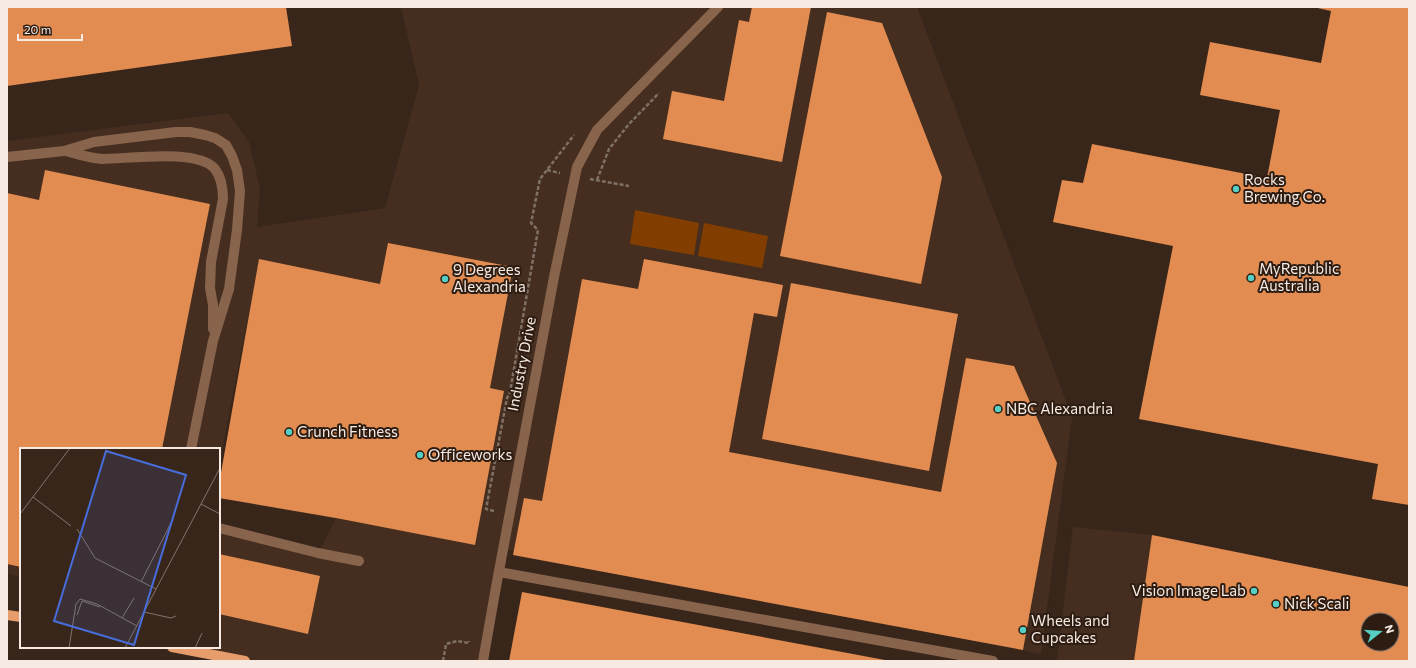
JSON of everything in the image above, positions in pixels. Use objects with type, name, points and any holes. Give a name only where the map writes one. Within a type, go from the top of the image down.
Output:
[{"type":"main road","points":[[7,614],[20,617]]},
{"type":"main road","points":[[177,648],[245,661]]},
{"type":"lane","name":"Industry Drive","points":[[483,661],[553,285],[577,167],[597,130],[718,7]]},
{"type":"lane","points":[[7,157],[64,151],[94,142],[176,132],[190,132],[205,135],[215,138],[226,145],[237,170],[240,191],[237,230],[229,288],[213,341],[190,448]]},
{"type":"lane","points":[[64,151],[100,159],[167,156],[201,160],[215,170],[223,189],[223,198],[211,262],[210,288],[213,305],[213,341]]},
{"type":"lane","points":[[220,528],[318,553],[359,561]]},
{"type":"lane","points":[[499,572],[993,661]]},
{"type":"path","points":[[597,180],[609,149],[662,89]]},
{"type":"path","points":[[444,661],[446,644],[457,641],[469,643],[470,636]]},
{"type":"shaded area","points":[[401,7],[917,7],[1072,417],[1041,654],[504,549],[483,661],[245,661],[177,648],[220,648],[220,528],[318,553],[336,519],[220,498],[220,478],[251,300],[220,462],[220,448],[20,448],[20,577],[7,574],[7,141],[228,113],[249,142],[260,188],[257,227],[385,208],[419,85]]},
{"type":"shaded area","points":[[635,210],[699,223],[694,255],[630,244]]},
{"type":"shaded area","points":[[704,223],[768,236],[762,268],[698,256]]},
{"type":"shaded area","name":"Nick Scali","points":[[1073,527],[1152,535],[1409,587],[1409,661],[1057,661]]},
{"type":"building","points":[[7,7],[286,7],[292,46],[7,86]]},
{"type":"building","points":[[752,7],[811,7],[782,162],[663,139],[672,91],[724,101],[739,20],[749,22]]},
{"type":"building","points":[[1313,7],[1409,7],[1409,505],[1372,499],[1378,464],[1139,419],[1173,246],[1053,222],[1062,180],[1083,183],[1092,144],[1267,178],[1280,110],[1200,95],[1210,42],[1321,63],[1331,11]]},
{"type":"building","points":[[827,12],[882,23],[942,177],[921,284],[780,256]]},
{"type":"building","points":[[45,170],[210,204],[162,448],[20,448],[20,567],[7,564],[7,193],[39,200]]},
{"type":"building","points":[[388,243],[513,267],[490,388],[504,391],[475,545],[336,518],[220,498],[220,478],[259,259],[380,284]]},
{"type":"building","points":[[644,259],[783,285],[777,317],[754,313],[729,452],[941,492],[966,358],[1014,366],[1057,463],[1023,650],[513,555],[524,498],[542,501],[582,279],[638,289]]},
{"type":"building","points":[[791,283],[958,314],[929,471],[762,439]]},
{"type":"building","name":"Nick Scali","points":[[1152,535],[1409,587],[1409,661],[1134,661]]},
{"type":"building","points":[[220,554],[320,576],[308,634],[220,614]]},
{"type":"building","points":[[522,592],[885,660],[885,661],[509,661]]},
{"type":"place","name":"Rocks Brewing Co.","points":[[1236,189]]},
{"type":"place","name":"MyRepublic Australia","points":[[1251,278]]},
{"type":"place","name":"9 Degrees Alexandria","points":[[445,279]]},
{"type":"place","name":"NBC Alexandria","points":[[998,409]]},
{"type":"place","name":"Crunch Fitness","points":[[289,432]]},
{"type":"place","name":"Officeworks","points":[[420,455]]},
{"type":"place","name":"Vision Image Lab","points":[[1254,591]]},
{"type":"place","name":"Nick Scali","points":[[1276,604]]},
{"type":"place","name":"Wheels and Cupcakes","points":[[1023,630]]}]
